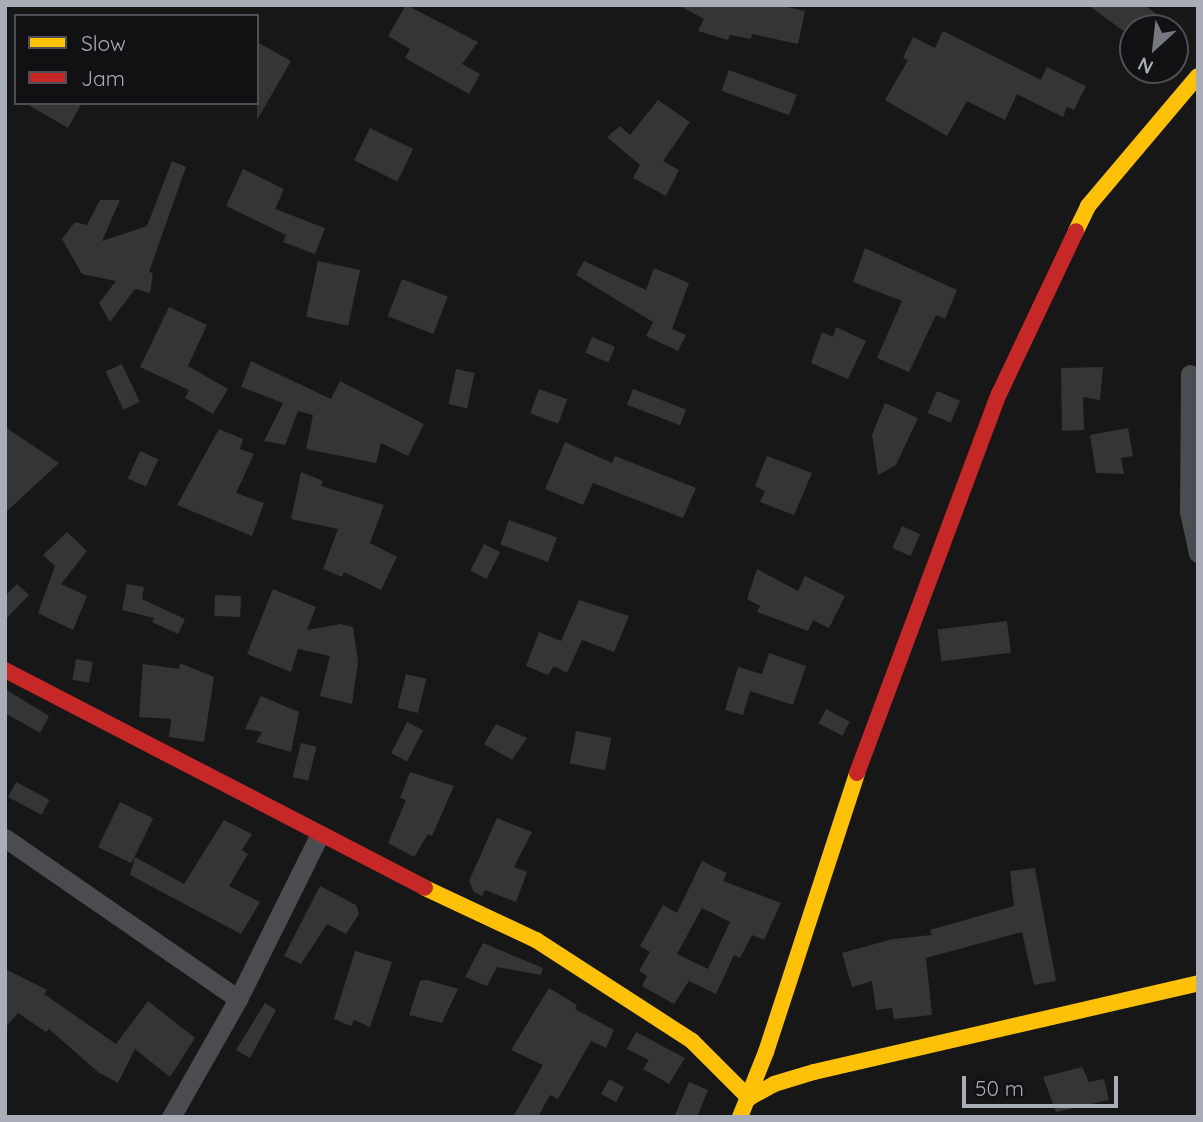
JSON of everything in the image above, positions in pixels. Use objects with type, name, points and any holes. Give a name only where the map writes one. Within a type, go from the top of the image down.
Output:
[{"type":"street","points":[[740,1117],[749,1098],[844,809],[999,394],[1088,206],[1198,76]]},
{"type":"street","points":[[1190,374],[1189,512],[1198,553]]},
{"type":"street","points":[[5,670],[320,834],[536,940],[642,1004],[692,1041],[749,1098]]},
{"type":"street","points":[[171,1117],[238,999],[320,834]]},
{"type":"street","points":[[5,838],[238,999]]},
{"type":"street","points":[[749,1098],[774,1083],[814,1072],[1198,984]]},
{"type":"building","points":[[406,5],[478,42],[462,64],[480,74],[469,94],[405,58],[410,49],[388,36]]},
{"type":"building","points":[[678,5],[778,5],[805,11],[798,44],[752,34],[751,39],[730,35],[728,40],[698,31],[704,19]]},
{"type":"building","points":[[1088,5],[1144,5],[1157,14],[1119,14],[1119,28]]},
{"type":"building","points":[[943,31],[1041,80],[1047,67],[1086,86],[1074,110],[1067,107],[1063,117],[1017,94],[1005,120],[967,101],[947,136],[885,100],[908,60],[903,58],[913,37],[935,48]]},
{"type":"building","points":[[259,43],[291,61],[257,120],[259,105]]},
{"type":"building","points":[[729,70],[797,95],[789,115],[721,91]]},
{"type":"building","points":[[658,100],[690,122],[663,161],[679,170],[666,196],[633,178],[640,165],[607,137],[620,126],[630,135]]},
{"type":"building","points":[[28,105],[81,105],[68,128]]},
{"type":"building","points":[[370,128],[413,149],[397,181],[354,160]]},
{"type":"building","points":[[172,161],[186,167],[149,272],[153,273],[150,293],[135,289],[110,322],[99,303],[116,281],[82,274],[62,239],[75,222],[87,225],[100,200],[120,200],[102,241],[147,226]]},
{"type":"building","points":[[243,169],[284,189],[275,209],[325,228],[315,254],[283,242],[286,235],[226,206]]},
{"type":"building","points":[[865,248],[957,290],[945,319],[936,315],[909,372],[877,358],[902,301],[853,282]]},
{"type":"building","points":[[318,261],[360,270],[348,326],[306,317]]},
{"type":"building","points":[[584,261],[646,290],[654,268],[689,283],[672,329],[686,335],[678,351],[646,336],[653,322],[576,275]]},
{"type":"building","points":[[402,279],[448,297],[433,334],[388,316]]},
{"type":"building","points":[[169,307],[207,325],[188,366],[228,389],[213,414],[185,398],[189,390],[140,367]]},
{"type":"building","points":[[836,327],[866,341],[848,379],[811,363],[822,332],[833,337]]},
{"type":"building","points":[[592,337],[615,347],[608,362],[585,353]]},
{"type":"building","points":[[251,361],[331,399],[340,381],[424,424],[408,456],[381,443],[376,463],[306,449],[313,415],[298,411],[285,445],[264,441],[283,403],[241,387]]},
{"type":"building","points":[[122,364],[140,402],[123,410],[106,372]]},
{"type":"building","points":[[1103,367],[1100,400],[1083,397],[1084,430],[1062,431],[1061,368]]},
{"type":"building","points":[[456,369],[475,373],[467,408],[449,404]]},
{"type":"building","points":[[539,389],[567,399],[558,424],[530,413]]},
{"type":"building","points":[[633,389],[686,409],[680,425],[627,405]]},
{"type":"building","points":[[937,391],[960,401],[951,423],[928,413]]},
{"type":"building","points":[[885,403],[918,418],[896,465],[878,475],[872,435]]},
{"type":"building","points":[[5,427],[59,463],[5,513]]},
{"type":"building","points":[[1128,428],[1133,456],[1121,458],[1124,474],[1096,473],[1090,435]]},
{"type":"building","points":[[219,429],[243,439],[240,449],[254,454],[236,493],[264,503],[252,536],[177,505]]},
{"type":"building","points":[[565,442],[612,463],[615,456],[696,488],[683,518],[593,483],[583,505],[545,489]]},
{"type":"building","points":[[140,451],[158,459],[146,487],[128,478]]},
{"type":"building","points":[[767,456],[812,473],[794,515],[760,502],[765,491],[755,486]]},
{"type":"building","points":[[301,472],[323,481],[321,486],[384,505],[370,543],[397,557],[381,590],[344,572],[342,577],[323,569],[338,529],[291,519]]},
{"type":"building","points":[[509,520],[557,537],[548,562],[500,544]]},
{"type":"building","points":[[902,526],[920,534],[911,556],[892,548]]},
{"type":"building","points":[[67,532],[87,551],[61,584],[87,596],[73,630],[38,613],[55,566],[43,555]]},
{"type":"building","points":[[484,544],[500,552],[486,579],[470,571]]},
{"type":"building","points":[[757,569],[798,591],[805,576],[845,596],[829,628],[813,620],[808,631],[757,612],[760,606],[747,599]]},
{"type":"building","points":[[17,584],[29,595],[5,620],[5,596]]},
{"type":"building","points":[[127,584],[144,587],[142,599],[185,619],[178,634],[152,622],[154,618],[122,610]]},
{"type":"building","points":[[273,589],[316,607],[307,630],[340,624],[353,627],[358,662],[352,704],[320,696],[330,656],[298,649],[291,672],[247,654]]},
{"type":"building","points":[[215,595],[241,596],[240,617],[214,616]]},
{"type":"building","points":[[579,600],[629,616],[614,652],[582,640],[567,673],[554,666],[548,675],[526,666],[539,632],[561,641]]},
{"type":"building","points":[[1007,621],[1011,653],[941,661],[938,630]]},
{"type":"building","points":[[769,653],[806,666],[793,705],[750,691],[743,715],[725,710],[738,667],[762,674]]},
{"type":"building","points":[[76,659],[93,662],[89,683],[72,680]]},
{"type":"building","points":[[180,663],[214,677],[204,742],[169,737],[171,719],[139,717],[143,664],[179,669]]},
{"type":"building","points":[[406,674],[426,679],[418,713],[398,708]]},
{"type":"building","points":[[5,689],[49,716],[40,733],[5,713]]},
{"type":"building","points":[[261,696],[299,712],[291,752],[256,742],[262,732],[245,729]]},
{"type":"building","points":[[826,709],[850,722],[842,736],[818,723]]},
{"type":"building","points":[[407,722],[423,730],[407,761],[391,753]]},
{"type":"building","points":[[496,724],[527,738],[512,760],[484,744]]},
{"type":"building","points":[[576,731],[611,738],[605,770],[570,763]]},
{"type":"building","points":[[301,743],[317,747],[308,781],[293,777]]},
{"type":"building","points":[[410,772],[454,786],[432,836],[428,834],[414,857],[388,843],[406,800],[400,798]]},
{"type":"building","points":[[16,782],[50,800],[42,815],[8,797]]},
{"type":"building","points":[[120,802],[153,818],[131,863],[98,847]]},
{"type":"building","points":[[497,818],[532,832],[514,867],[527,872],[516,902],[485,890],[482,896],[474,892],[469,881]]},
{"type":"building","points":[[224,820],[252,834],[242,850],[248,854],[229,886],[260,902],[241,934],[130,875],[135,857],[184,884]]},
{"type":"building","points":[[702,861],[727,873],[723,881],[781,903],[764,940],[752,935],[740,958],[734,955],[716,994],[689,981],[674,1004],[642,986],[647,976],[639,971],[650,952],[640,946],[663,905],[677,913]],"holes":[[[702,908],[730,922],[708,969],[677,954]]]},
{"type":"building","points":[[1035,868],[1056,981],[1034,985],[1022,932],[926,958],[932,1015],[894,1019],[892,1008],[876,1010],[872,981],[852,987],[842,953],[893,939],[932,935],[930,930],[1014,906],[1010,871]]},
{"type":"building","points":[[320,886],[356,905],[359,914],[346,934],[327,924],[301,964],[284,956]]},
{"type":"building","points":[[483,943],[543,968],[541,975],[497,967],[487,986],[465,977]]},
{"type":"building","points":[[355,951],[392,962],[370,1027],[354,1020],[351,1026],[334,1019]]},
{"type":"building","points":[[5,969],[47,990],[44,994],[116,1044],[148,1001],[195,1038],[170,1077],[135,1049],[118,1083],[98,1072],[49,1029],[46,1032],[18,1013],[5,1028]]},
{"type":"building","points":[[427,980],[458,989],[442,1023],[409,1015],[420,981]]},
{"type":"building","points":[[549,988],[577,1005],[575,1009],[614,1030],[606,1048],[591,1041],[558,1099],[550,1095],[538,1117],[513,1117],[543,1065],[511,1050]]},
{"type":"building","points":[[265,1003],[276,1010],[250,1058],[236,1050]]},
{"type":"building","points":[[636,1032],[685,1058],[669,1084],[643,1069],[649,1060],[627,1049]]},
{"type":"building","points":[[1082,1067],[1089,1082],[1104,1079],[1109,1100],[1056,1112],[1043,1077]]},
{"type":"building","points":[[609,1079],[624,1087],[616,1102],[601,1094]]},
{"type":"building","points":[[689,1082],[708,1090],[697,1117],[674,1117]]},
{"type":"traffic: slow","points":[[1076,231],[1088,206],[1198,76]]},
{"type":"traffic: slow","points":[[740,1117],[766,1052],[857,773]]},
{"type":"traffic: slow","points":[[425,888],[536,940],[692,1041],[749,1098]]},
{"type":"traffic: slow","points":[[749,1098],[774,1084],[814,1072],[1198,983]]},
{"type":"traffic: jam","points":[[857,773],[999,394],[1076,231]]},
{"type":"traffic: jam","points":[[5,670],[425,888]]}]
